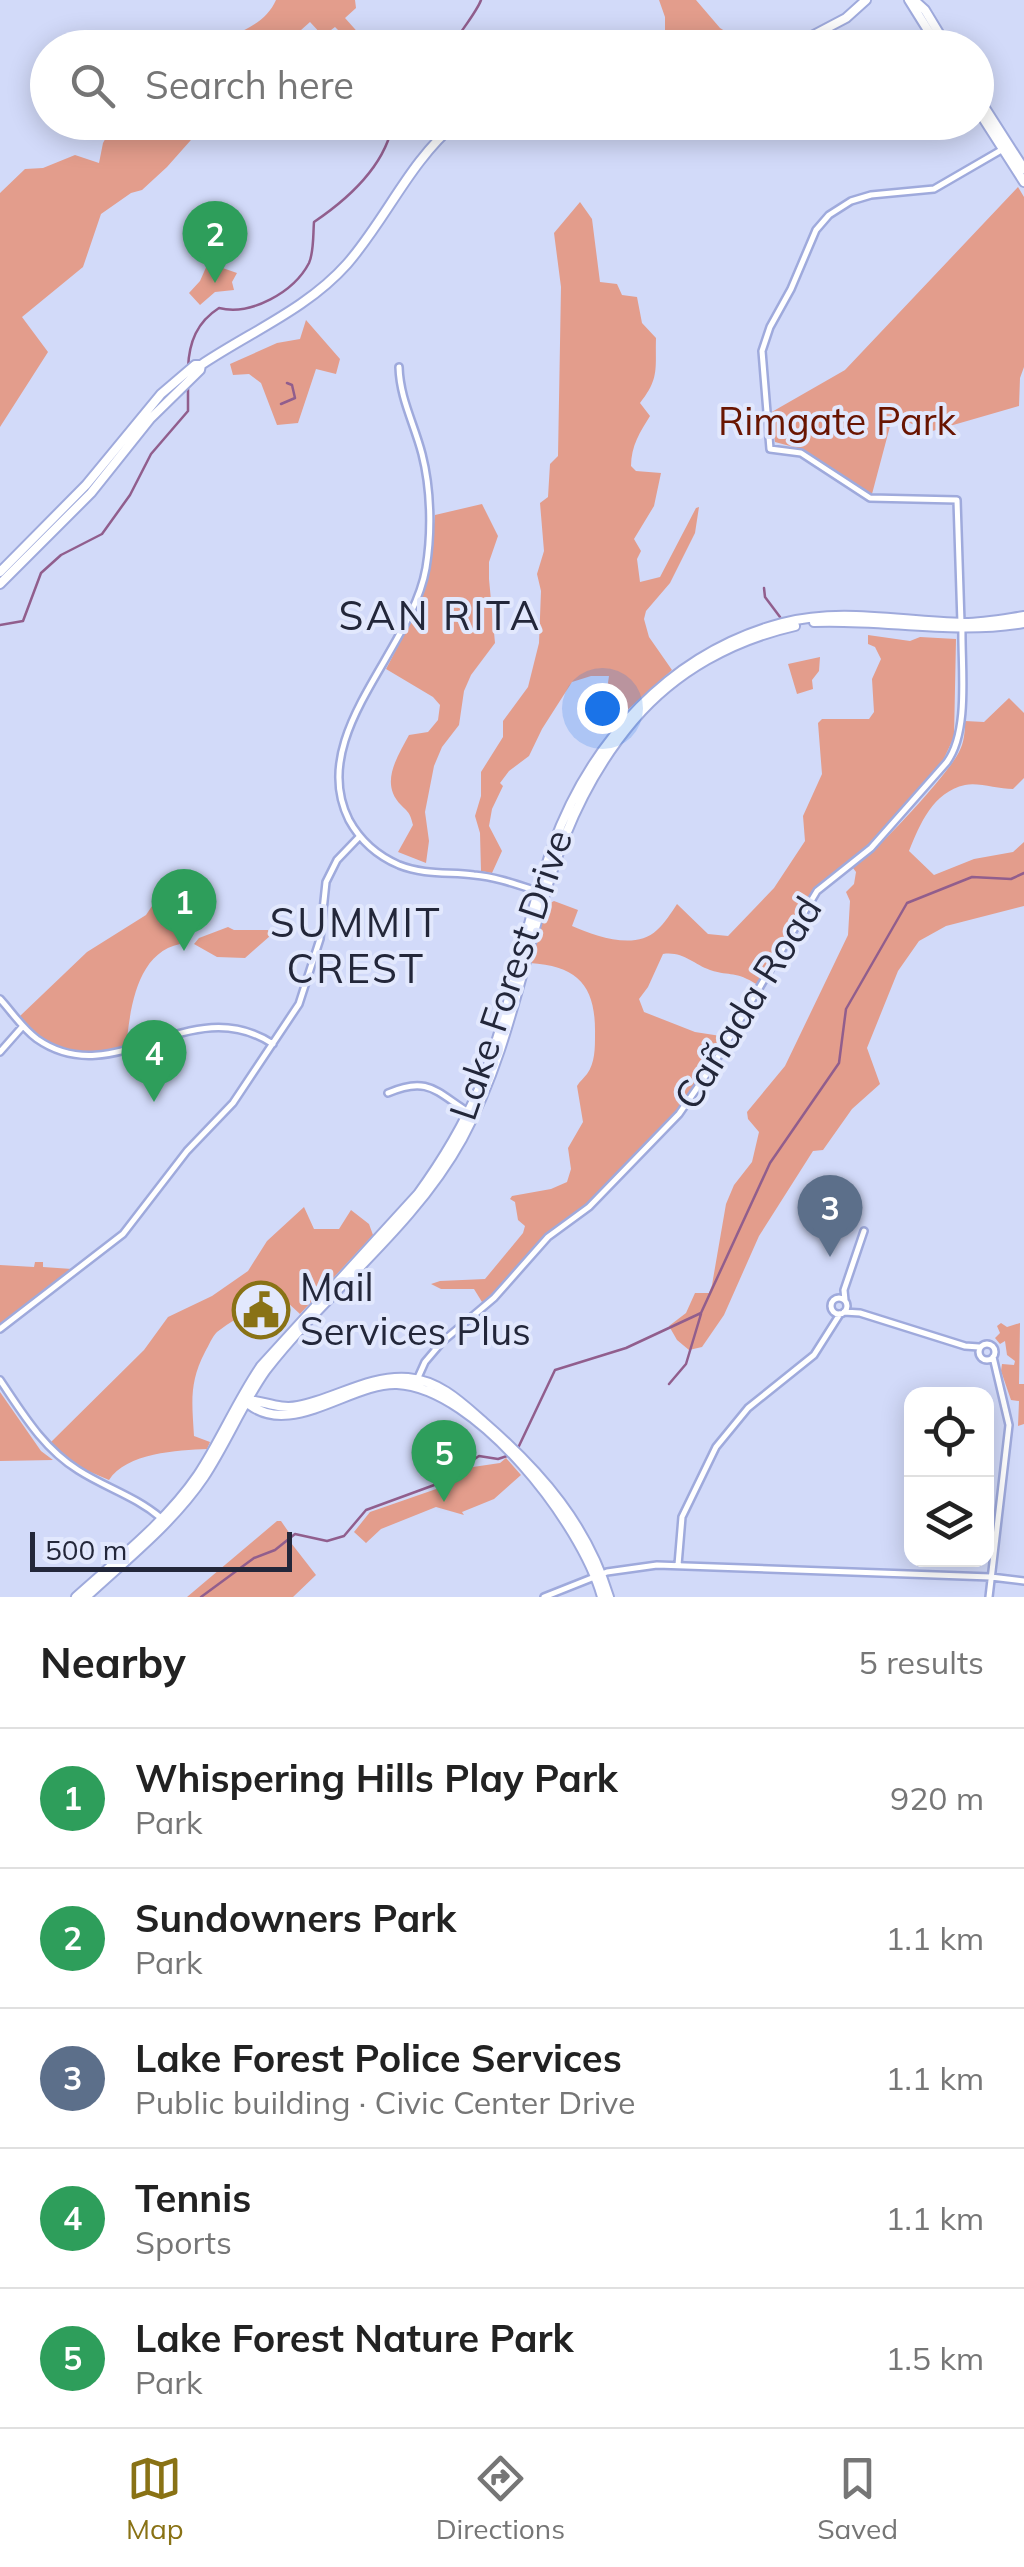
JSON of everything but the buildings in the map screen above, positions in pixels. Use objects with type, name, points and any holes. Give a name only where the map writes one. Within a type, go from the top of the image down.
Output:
[{"type":"main road","points":[[823,30],[846,18],[866,0]]},
{"type":"main road","points":[[911,0],[928,30]]},
{"type":"main road","points":[[911,0],[924,10],[937,30]]},
{"type":"main road","points":[[994,121],[1024,170]]},
{"type":"main road","points":[[998,127],[1003,149],[1024,170]]},
{"type":"main road","points":[[994,135],[1024,182]]},
{"type":"main road","points":[[0,572],[86,485],[143,413],[197,368],[300,306],[329,282],[360,248],[425,152],[437,140]]},
{"type":"main road","points":[[0,584],[91,493],[180,382]]},
{"type":"main road","points":[[848,621],[859,615],[873,622]]},
{"type":"main road","name":"Lake Forest Drive","points":[[242,1399],[279,1353],[423,1198],[443,1170],[496,1060],[557,836],[586,773],[630,715],[655,690],[700,657],[755,632],[804,619],[859,615],[962,626]]},
{"type":"main road","name":"Lake Forest Drive","points":[[542,892],[592,776],[660,693],[696,666],[737,644],[811,622],[962,626],[1024,619]]},
{"type":"main road","name":"Lake Forest Drive","points":[[86,1597],[204,1477],[242,1399],[274,1349],[427,1182],[471,1113]]},
{"type":"main road","points":[[427,1182],[443,1170],[449,1148]]},
{"type":"main road","points":[[242,1399],[288,1408],[379,1380],[416,1383],[453,1396],[520,1458],[573,1518],[605,1597]]},
{"type":"main road","name":"Lake Forest Drive","points":[[76,1597],[163,1521]]},
{"type":"street","name":"Cañada Road","points":[[416,1383],[425,1362],[442,1342],[494,1298],[548,1238],[589,1207],[679,1114],[715,1062],[816,892],[872,848],[954,752],[960,727],[962,626],[956,499],[870,498],[800,452],[770,448],[762,350],[816,230],[829,215],[870,195],[934,189],[1003,149]]},
{"type":"street","points":[[399,366],[403,401],[425,468],[425,572],[416,603],[344,740],[340,794],[360,836],[386,858],[412,869],[482,876],[542,892]]},
{"type":"street","points":[[0,1329],[130,1227],[187,1151],[233,1103],[299,1004],[310,979],[322,928],[323,899],[330,872],[360,836]]},
{"type":"street","points":[[0,999],[34,1037],[58,1050],[88,1056],[119,1052],[210,1026],[244,1028],[273,1044]]},
{"type":"street","points":[[0,1052],[23,1026]]},
{"type":"street","points":[[388,1093],[409,1084],[426,1085],[471,1113]]},
{"type":"street","points":[[833,1322],[830,1303],[844,1290],[864,1231]]},
{"type":"street","points":[[678,1565],[682,1517],[716,1447],[748,1408],[814,1355],[842,1313],[846,1302],[844,1290]]},
{"type":"street","points":[[836,1298],[860,1312],[994,1357]]},
{"type":"street","points":[[832,1312],[860,1312]]},
{"type":"street","points":[[981,1354],[991,1344],[1006,1406],[1009,1444],[989,1597]]},
{"type":"street","points":[[981,1354],[997,1379]]},
{"type":"street","points":[[0,1380],[53,1452],[85,1475],[138,1500],[163,1521]]},
{"type":"street","points":[[544,1597],[598,1575],[640,1566],[1024,1581]]},
{"type":"green space","points":[[276,0],[355,0],[356,8],[345,18],[356,30],[335,27],[317,30],[310,22],[301,30],[243,30],[270,10]]},
{"type":"green space","points":[[659,0],[696,0],[723,30],[665,30]]},
{"type":"green space","points":[[191,140],[142,190],[101,214],[83,267],[22,317],[48,352],[0,427],[0,193],[25,169],[43,168],[75,155],[99,163],[103,143]]},
{"type":"green space","name":"Rimgate Park","points":[[1018,187],[1024,197],[1024,367],[1019,406],[929,432],[893,415],[872,494],[856,488],[801,449],[775,442],[770,413],[845,370]]},
{"type":"green space","points":[[580,202],[592,219],[600,282],[617,284],[622,295],[637,297],[642,323],[656,338],[654,379],[640,403],[650,416],[631,459],[636,471],[661,473],[654,506],[634,539],[641,551],[637,559],[640,582],[660,577],[699,507],[695,533],[670,583],[646,611],[644,619],[649,637],[672,670],[614,722],[603,716],[609,676],[572,682],[529,756],[500,783],[503,786],[489,826],[502,851],[492,873],[481,871],[480,833],[475,816],[481,796],[481,772],[503,737],[503,721],[528,687],[539,643],[541,591],[537,574],[544,551],[540,503],[548,497],[550,464],[558,456],[561,287],[554,233]]},
{"type":"green space","points":[[208,263],[237,273],[232,282],[234,290],[215,292],[200,305],[189,293]]},
{"type":"green space","points":[[306,320],[340,359],[336,374],[316,369],[298,423],[277,425],[261,383],[249,374],[233,375],[230,364],[277,343],[300,339]]},
{"type":"green space","points":[[482,504],[498,536],[489,562],[495,643],[471,675],[464,691],[459,725],[442,747],[434,766],[425,812],[429,841],[426,863],[398,852],[413,825],[395,797],[391,779],[409,735],[428,732],[438,720],[440,705],[386,669],[421,602],[429,573],[435,515]]},
{"type":"green space","points":[[868,635],[910,641],[920,637],[956,639],[954,737],[940,767],[865,851],[820,884],[758,985],[710,970],[682,956],[663,954],[639,999],[644,1012],[695,1032],[727,1037],[679,1111],[582,1210],[550,1231],[486,1301],[482,1302],[474,1289],[441,1289],[431,1284],[485,1279],[523,1233],[525,1226],[518,1220],[512,1196],[567,1182],[571,1169],[568,1148],[583,1122],[577,1086],[593,1060],[595,1019],[582,982],[561,969],[530,963],[548,904],[554,901],[578,910],[572,926],[615,940],[648,936],[663,924],[677,904],[708,934],[728,936],[774,888],[805,841],[803,816],[822,774],[818,723],[822,719],[869,719],[874,712],[872,679],[881,659],[875,647],[868,644]]},
{"type":"green space","points":[[820,657],[813,689],[797,694],[788,664]]},
{"type":"green space","points":[[1009,698],[1024,713],[1024,778],[1013,789],[970,784],[944,794],[923,820],[909,851],[934,875],[974,859],[1013,852],[1024,842],[1024,906],[946,926],[919,941],[898,971],[867,1048],[880,1084],[852,1109],[823,1150],[813,1151],[759,1236],[724,1315],[702,1347],[689,1350],[669,1326],[686,1313],[695,1293],[709,1293],[726,1204],[734,1185],[752,1162],[759,1132],[747,1112],[785,1066],[848,935],[850,901],[846,892],[854,884],[853,868],[910,813],[952,763],[962,745],[965,721],[984,722]]},
{"type":"green space","points":[[165,901],[167,922],[188,938],[187,943],[170,947],[147,967],[134,998],[126,1049],[67,1052],[31,1030],[20,1016],[87,952],[146,915],[154,903]]},
{"type":"green space","points":[[228,927],[268,930],[270,936],[245,958],[217,957],[194,944],[199,938]]},
{"type":"green space","points":[[304,1207],[314,1229],[339,1229],[351,1210],[369,1224],[373,1235],[300,1314],[275,1291],[215,1334],[196,1373],[193,1393],[194,1436],[210,1442],[207,1449],[140,1459],[127,1464],[109,1480],[81,1468],[50,1443],[144,1350],[168,1317],[212,1296],[248,1271],[267,1241]]},
{"type":"green space","points":[[35,1262],[43,1262],[43,1267],[72,1269],[0,1325],[0,1265],[34,1267]]},
{"type":"green space","points":[[1001,1323],[1007,1327],[1020,1323],[1019,1384],[1024,1384],[1024,1424],[1018,1426],[1019,1401],[1011,1400],[1001,1371],[1002,1364],[1014,1365],[1015,1361],[1007,1355],[1005,1341],[1000,1344],[995,1338]]},
{"type":"green space","points":[[0,1392],[41,1451],[53,1460],[0,1461]]},
{"type":"green space","points":[[506,1458],[521,1475],[494,1499],[462,1512],[464,1515],[436,1507],[381,1529],[366,1543],[354,1532],[370,1512],[442,1487],[473,1467],[500,1463]]},
{"type":"green space","points":[[281,1521],[290,1534],[288,1539],[316,1575],[293,1597],[187,1597]]},
{"type":"waterway","points":[[462,30],[481,0]]},
{"type":"waterway","points":[[188,368],[196,334],[211,314],[219,308],[258,305],[282,292],[302,274],[312,254],[314,222],[364,179],[388,140]]},
{"type":"waterway","points":[[281,404],[295,398],[292,385],[287,383]]},
{"type":"waterway","points":[[0,625],[23,621],[41,573],[61,555],[102,534],[130,495],[151,454],[188,411],[188,386]]},
{"type":"waterway","points":[[764,588],[765,597],[780,617]]},
{"type":"waterway","points":[[518,1448],[555,1370],[626,1348],[701,1313],[770,1163],[839,1063],[846,1009],[907,903],[972,877],[1011,879],[1024,873]]},
{"type":"waterway","points":[[669,1384],[686,1364],[701,1314]]},
{"type":"waterway","points":[[201,1597],[295,1534],[327,1541],[344,1536],[366,1510],[437,1484],[479,1456],[507,1456]]},
{"type":"place","name":"Sundowners Park","points":[[215,283]]},
{"type":"place","name":"Whispering Hills Play Park","points":[[184,951]]},
{"type":"place","name":"Tennis","points":[[154,1102]]},
{"type":"place","name":"Lake Forest Police Services","points":[[830,1257]]},
{"type":"place","name":"Mail Services Plus","points":[[261,1310]]},
{"type":"place","name":"Lake Forest Nature Park","points":[[444,1502]]},
{"type":"district","name":"SAN RITA","points":[[440,616]]},
{"type":"district","name":"SUMMIT CREST","points":[[356,946]]}]
